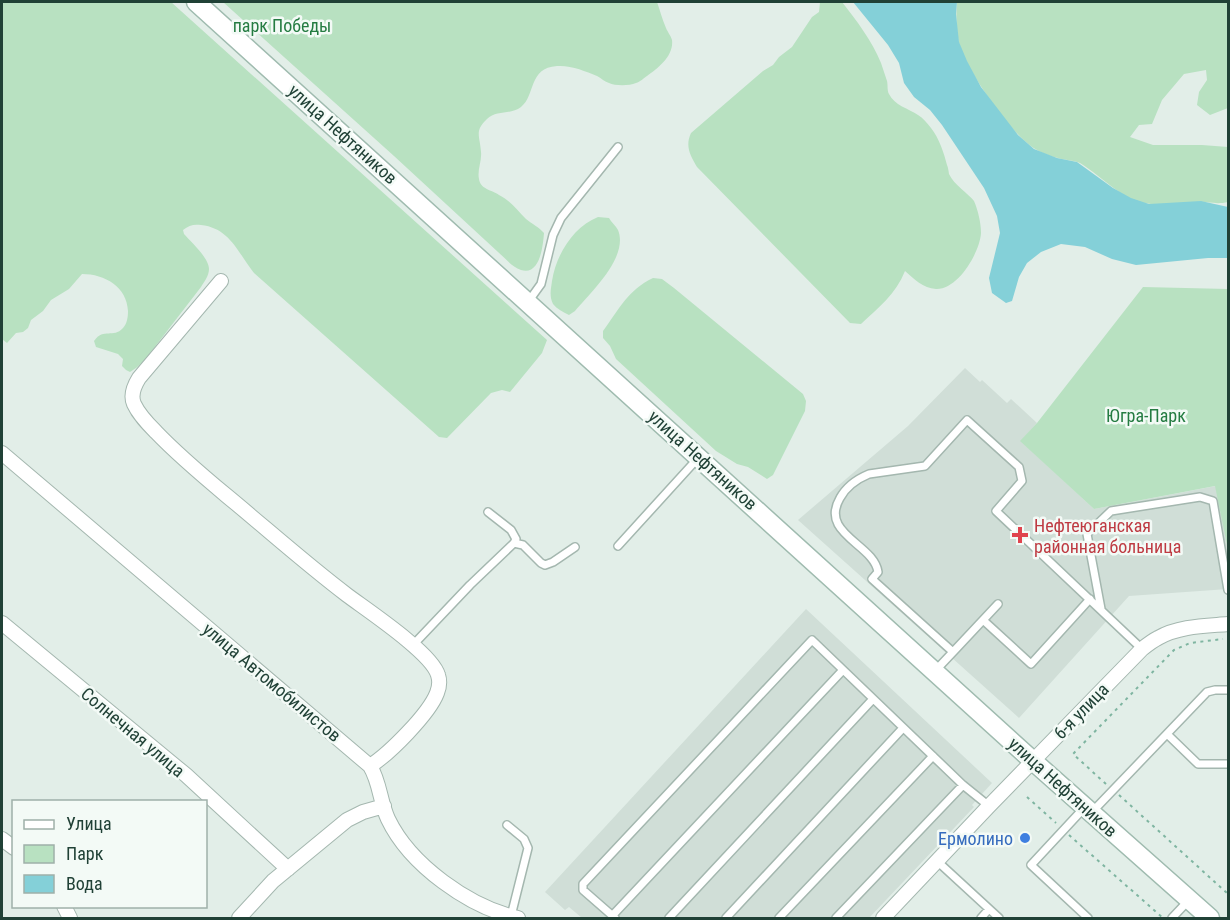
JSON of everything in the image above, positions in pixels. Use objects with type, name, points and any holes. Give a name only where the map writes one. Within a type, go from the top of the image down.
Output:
[{"type":"street","name":"улица Нефтяников","points":[[196,2],[1033,761],[1210,918]]},
{"type":"street","points":[[221,281],[139,378],[132,393],[132,400],[141,417],[200,473],[331,583],[413,645],[431,663],[438,674],[438,691],[426,711],[409,730],[382,758],[370,766]]},
{"type":"street","name":"улица Автомобилистов","points":[[2,453],[370,766],[376,776],[388,819],[408,848],[427,868],[467,899],[513,918]]},
{"type":"street","name":"Солнечная улица","points":[[2,623],[186,775],[288,869]]},
{"type":"street","name":"6-я улица","points":[[883,918],[1142,649],[1170,632],[1228,624]]},
{"type":"street","points":[[239,918],[262,892],[347,820],[363,812],[384,806]]},
{"type":"lane","points":[[528,302],[542,284],[553,235],[561,218],[618,147]]},
{"type":"lane","points":[[953,652],[872,579],[878,572],[877,564],[843,531],[837,523],[835,513],[841,496],[858,479],[869,474],[925,466],[967,420],[1019,467],[1022,481],[996,511],[1142,649]]},
{"type":"lane","points":[[618,546],[699,457]]},
{"type":"lane","points":[[1101,609],[1087,534],[1110,511],[1200,497],[1213,501],[1228,590]]},
{"type":"lane","points":[[413,645],[514,543],[516,539],[514,534],[488,512]]},
{"type":"lane","points":[[514,543],[523,545],[545,565],[575,547]]},
{"type":"lane","points":[[983,620],[1031,664],[1090,599]]},
{"type":"lane","points":[[935,671],[998,604]]},
{"type":"lane","points":[[843,670],[613,917],[583,890],[583,884],[599,866],[812,640],[963,785],[989,806]]},
{"type":"lane","points":[[1088,918],[1031,865],[1064,830],[1113,790],[1207,692],[1228,690]]},
{"type":"lane","points":[[669,918],[873,699]]},
{"type":"lane","points":[[726,918],[903,728]]},
{"type":"lane","points":[[1167,734],[1198,764],[1228,764]]},
{"type":"lane","points":[[779,918],[933,756]]},
{"type":"lane","points":[[836,918],[963,785]]},
{"type":"lane","points":[[507,825],[524,839],[528,848],[513,918]]},
{"type":"lane","points":[[937,861],[999,918]]},
{"type":"lane","points":[[1172,918],[1189,900]]},
{"type":"lane","points":[[981,918],[989,909]]},
{"type":"path","points":[[1228,638],[1190,643],[1174,650],[1072,754],[1228,894]]},
{"type":"path","points":[[1027,797],[1163,918]]},
{"type":"shaded area","name":"Нефтеюганская районная больница","points":[[965,368],[1007,403],[1011,399],[1037,423],[1021,441],[1094,509],[1216,486],[1228,550],[1228,589],[1129,596],[1019,718],[798,520],[908,426]]},
{"type":"shaded area","points":[[806,609],[992,783],[972,805],[974,807],[869,918],[582,918],[569,907],[565,910],[545,892]]},
{"type":"green space","points":[[2,2],[171,2],[547,340],[542,353],[510,392],[502,390],[491,393],[447,438],[439,437],[254,273],[226,236],[211,227],[201,225],[189,226],[183,230],[206,260],[209,269],[207,276],[144,361],[130,372],[122,366],[123,359],[118,354],[96,347],[94,341],[101,335],[119,331],[123,328],[128,316],[124,295],[113,284],[99,276],[82,274],[69,289],[51,300],[43,311],[31,320],[28,328],[16,333],[7,343],[2,339]]},
{"type":"green space","name":"парк Победы","points":[[223,2],[657,2],[672,46],[668,56],[660,65],[640,81],[630,85],[612,84],[573,67],[548,68],[537,77],[526,102],[521,107],[491,116],[480,127],[480,182],[484,187],[507,200],[544,233],[539,259],[532,269],[527,271],[518,269],[509,262]]},
{"type":"green space","points":[[820,2],[842,2],[859,24],[881,63],[891,98],[922,118],[934,132],[943,151],[949,174],[974,201],[980,225],[981,233],[977,250],[960,277],[944,288],[936,289],[919,283],[905,271],[892,294],[861,324],[850,323],[697,167],[688,146],[691,133],[792,47],[812,17],[819,12]]},
{"type":"green space","points":[[957,2],[1228,2],[1228,108],[1210,115],[1197,105],[1199,92],[1207,80],[1206,70],[1184,74],[1162,100],[1152,124],[1139,125],[1130,137],[1153,145],[1228,147],[1228,202],[1151,204],[1141,202],[1122,194],[1080,163],[1052,156],[1032,147],[1001,114],[963,55],[957,33]]},
{"type":"green space","points":[[598,217],[609,218],[617,228],[620,240],[618,251],[607,274],[569,315],[553,304],[551,290],[554,271],[567,243],[581,228]]},
{"type":"green space","points":[[653,278],[662,279],[674,288],[803,394],[806,401],[805,411],[773,475],[767,479],[716,451],[616,359],[603,338],[603,331],[625,301],[637,288]]},
{"type":"green space","name":"Югра-Парк","points":[[1143,287],[1228,289],[1228,550],[1215,486],[1094,509],[1020,441],[1037,423]]},
{"type":"water","points":[[853,2],[957,2],[959,42],[967,61],[981,87],[1018,135],[1034,149],[1057,158],[1077,162],[1131,198],[1149,204],[1201,201],[1228,207],[1228,258],[1136,265],[1112,259],[1085,247],[1061,244],[1041,252],[1027,263],[1019,277],[1012,301],[1006,303],[992,293],[989,278],[1000,233],[997,216],[984,188],[942,125],[930,110],[914,97],[904,83],[899,63],[888,45]]},
{"type":"place","name":"Нефтеюганская районная больница","points":[[1020,535]]},
{"type":"place","name":"Ермолино","points":[[1025,838]]}]
